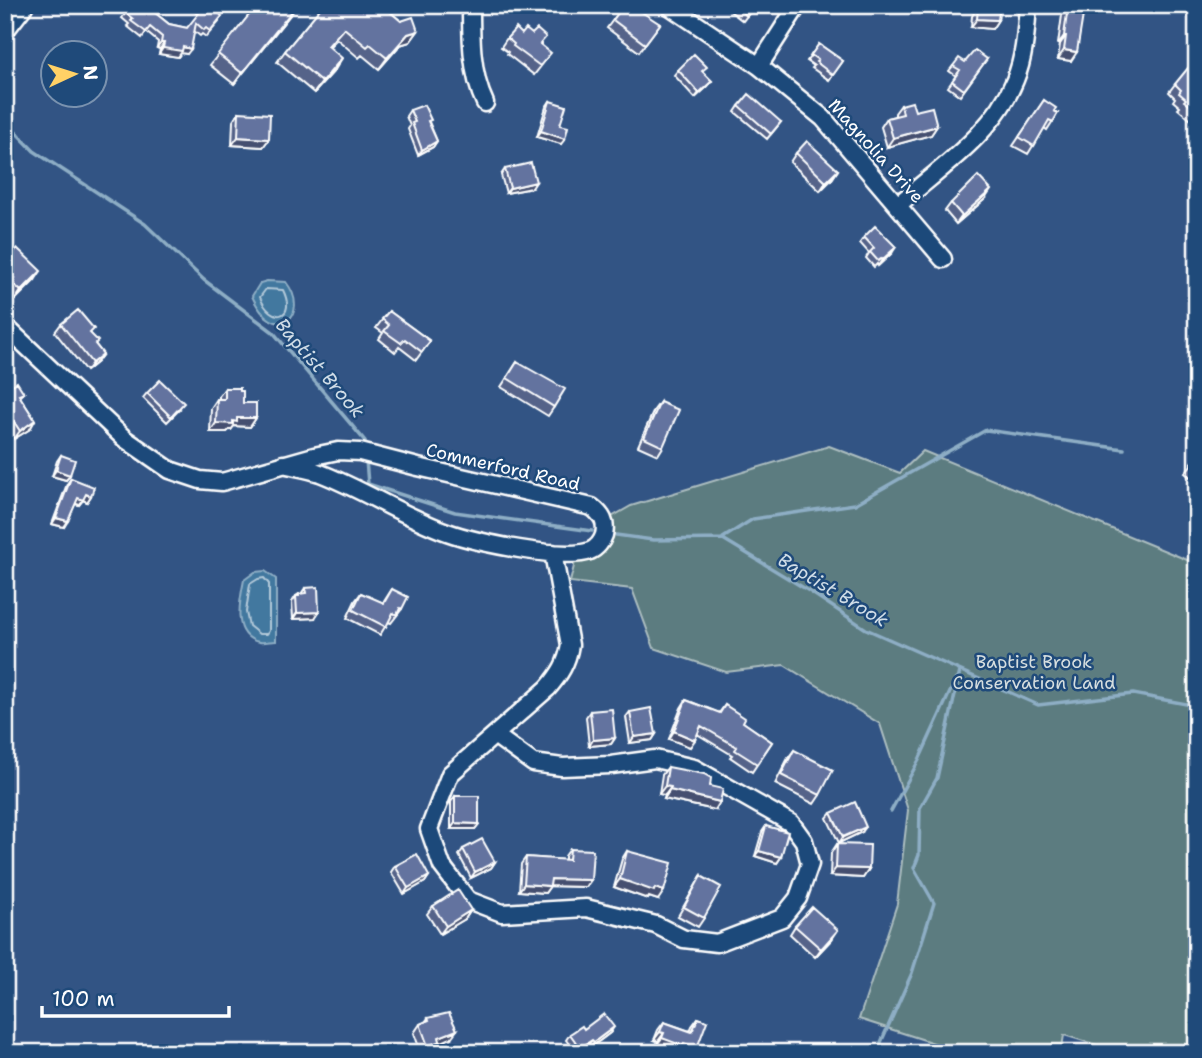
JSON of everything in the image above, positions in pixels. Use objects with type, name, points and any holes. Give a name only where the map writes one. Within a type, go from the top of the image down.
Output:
[{"type":"main road","points":[[5,27],[22,5]]},
{"type":"street","points":[[471,5],[471,35],[477,80],[485,103]]},
{"type":"street","name":"Magnolia Drive","points":[[668,5],[759,66],[823,118],[943,259]]},
{"type":"street","points":[[759,66],[798,5]]},
{"type":"street","points":[[898,205],[978,135],[1002,106],[1016,79],[1021,60],[1028,5]]},
{"type":"street","name":"Commerford Road","points":[[5,326],[125,439],[170,470],[200,480],[222,482],[283,464],[338,451],[360,452],[592,507],[601,514],[605,524],[604,536],[598,546],[580,553],[553,553],[486,543],[412,518],[318,473],[283,464]]},
{"type":"street","points":[[496,736],[533,763],[562,767],[611,765],[655,759],[694,768],[791,824],[804,841],[810,864],[799,898],[782,918],[717,943],[684,939],[656,925],[586,908],[502,913],[468,900],[442,866],[429,829],[450,774],[548,688],[561,673],[568,659],[570,645],[553,553]]},
{"type":"green space","name":"Baptist Brook Conservation Land","points":[[829,446],[900,473],[923,451],[1197,564],[1197,1053],[1123,1053],[1064,1035],[1061,1053],[965,1053],[859,1019],[897,904],[908,810],[880,724],[784,665],[726,672],[654,648],[632,589],[570,582],[575,562],[598,555],[610,518],[631,506]]},
{"type":"water","points":[[286,282],[293,294],[293,314],[280,323],[271,320],[261,311],[252,296],[260,283]]},
{"type":"water","points":[[265,571],[276,579],[276,641],[261,642],[244,633],[240,607],[244,580],[255,572]]},
{"type":"building","points":[[132,5],[150,5],[149,8],[169,24],[187,28],[202,9],[200,5],[227,5],[210,31],[206,28],[204,30],[196,23],[191,49],[183,47],[182,51],[163,48],[162,37],[150,27],[146,32],[131,21],[133,19],[126,13]]},
{"type":"building","points":[[257,5],[297,5],[242,73],[218,54]]},
{"type":"building","points":[[323,5],[382,5],[401,21],[413,17],[418,31],[408,34],[387,58],[370,44],[367,47],[344,28],[328,46],[342,58],[322,82],[285,51]]},
{"type":"building","points":[[624,5],[631,5],[660,24],[645,44],[613,20]]},
{"type":"building","points":[[733,5],[755,5],[747,16]]},
{"type":"building","points":[[982,5],[1000,5],[998,20],[977,19],[978,8],[982,8]]},
{"type":"building","points":[[1068,6],[1084,9],[1077,52],[1064,50]]},
{"type":"building","points":[[516,28],[522,34],[526,29],[532,34],[537,29],[546,37],[540,44],[551,53],[540,66],[513,46],[507,38]]},
{"type":"building","points":[[819,44],[843,61],[833,75],[811,55]]},
{"type":"building","points":[[975,50],[987,59],[964,90],[952,81],[960,70],[953,66],[959,58],[965,62]]},
{"type":"building","points":[[694,54],[707,67],[702,71],[712,81],[699,93],[678,70]]},
{"type":"building","points":[[1188,68],[1197,76],[1197,111],[1184,101],[1186,99],[1175,84]]},
{"type":"building","points":[[749,94],[781,122],[771,134],[739,106]]},
{"type":"building","points":[[1044,100],[1056,108],[1054,111],[1058,113],[1053,122],[1049,120],[1034,146],[1019,137]]},
{"type":"building","points":[[550,101],[566,106],[560,125],[568,127],[565,139],[541,131]]},
{"type":"building","points":[[912,102],[915,111],[932,107],[937,126],[893,138],[887,118],[903,114],[901,105]]},
{"type":"building","points":[[424,105],[437,141],[422,150],[410,110]]},
{"type":"building","points":[[239,112],[270,114],[269,139],[238,137]]},
{"type":"building","points":[[807,141],[838,170],[826,182],[796,153]]},
{"type":"building","points":[[531,163],[536,182],[510,188],[505,169]]},
{"type":"building","points":[[978,176],[991,190],[962,216],[951,203]]},
{"type":"building","points":[[875,226],[896,247],[878,261],[870,252],[874,248],[864,237]]},
{"type":"building","points":[[5,247],[12,254],[17,248],[41,271],[21,291],[5,276]]},
{"type":"building","points":[[78,310],[94,329],[90,333],[98,341],[95,344],[103,354],[92,363],[61,324]]},
{"type":"building","points":[[389,311],[430,341],[422,352],[405,339],[401,343],[384,331],[389,325],[382,319]]},
{"type":"building","points":[[517,362],[565,389],[554,407],[507,378]]},
{"type":"building","points":[[160,380],[184,403],[171,417],[147,393]]},
{"type":"building","points":[[17,382],[24,393],[19,395],[35,420],[20,431],[5,408],[5,390]]},
{"type":"building","points":[[225,388],[240,388],[240,391],[243,391],[243,403],[256,403],[256,418],[237,418],[237,422],[233,421],[233,424],[216,423],[217,399],[225,399]]},
{"type":"building","points":[[660,402],[679,410],[663,447],[644,438]]},
{"type":"building","points":[[61,455],[75,460],[70,475],[56,470]]},
{"type":"building","points":[[1197,457],[1197,469],[1191,464]]},
{"type":"building","points":[[71,478],[94,487],[91,496],[86,494],[83,500],[78,498],[68,521],[56,518]]},
{"type":"building","points":[[318,587],[319,612],[297,613],[296,596],[306,593],[305,588]]},
{"type":"building","points":[[392,589],[408,597],[397,615],[393,613],[386,627],[353,610],[361,593],[384,603]]},
{"type":"building","points":[[686,700],[720,713],[725,705],[745,718],[743,722],[772,742],[757,764],[735,750],[737,747],[701,726],[695,740],[674,731]]},
{"type":"building","points":[[651,708],[656,734],[634,737],[630,712]]},
{"type":"building","points":[[612,709],[615,738],[593,740],[590,711]]},
{"type":"building","points":[[794,750],[833,770],[820,795],[781,775]]},
{"type":"building","points":[[668,767],[704,774],[711,778],[710,786],[723,789],[720,802],[670,790],[671,787],[665,786]]},
{"type":"building","points":[[455,796],[479,796],[479,824],[455,823]]},
{"type":"building","points":[[855,802],[866,827],[843,837],[831,813]]},
{"type":"building","points":[[766,826],[788,832],[781,857],[759,851]]},
{"type":"building","points":[[482,839],[495,862],[475,872],[463,849]]},
{"type":"building","points":[[837,844],[870,845],[869,869],[836,868]]},
{"type":"building","points":[[570,849],[593,850],[591,880],[551,879],[550,886],[524,884],[526,857],[569,860]]},
{"type":"building","points":[[627,851],[672,863],[664,891],[655,888],[654,891],[620,879]]},
{"type":"building","points":[[417,854],[429,876],[408,888],[395,866]]},
{"type":"building","points":[[701,876],[721,887],[704,918],[684,907]]},
{"type":"building","points":[[458,890],[471,910],[446,926],[433,906]]},
{"type":"building","points":[[812,907],[838,930],[821,949],[795,926]]},
{"type":"building","points":[[449,1013],[457,1030],[439,1037],[440,1041],[428,1046],[420,1024],[429,1020],[428,1018]]},
{"type":"building","points":[[604,1014],[614,1027],[594,1042],[592,1040],[580,1048],[570,1034],[582,1026],[584,1029]]},
{"type":"building","points":[[698,1018],[707,1021],[697,1048],[662,1038],[664,1033],[660,1032],[664,1022],[692,1032]]},
{"type":"waterway","name":"Baptist Brook","points":[[5,121],[34,151],[145,224],[204,280],[273,332],[365,441],[365,449]]},
{"type":"waterway","points":[[723,538],[753,519],[855,504],[986,430],[1124,449]]},
{"type":"waterway","name":"Baptist Brook","points":[[366,460],[368,484],[455,512],[592,531]]},
{"type":"waterway","name":"Baptist Brook","points":[[616,535],[653,540],[723,539],[866,629],[1038,705],[1133,694],[1197,706]]},
{"type":"waterway","points":[[878,1049],[912,973],[934,903],[914,868],[919,855],[920,808],[937,778],[960,671]]},
{"type":"waterway","points":[[891,811],[919,760],[956,679]]}]
